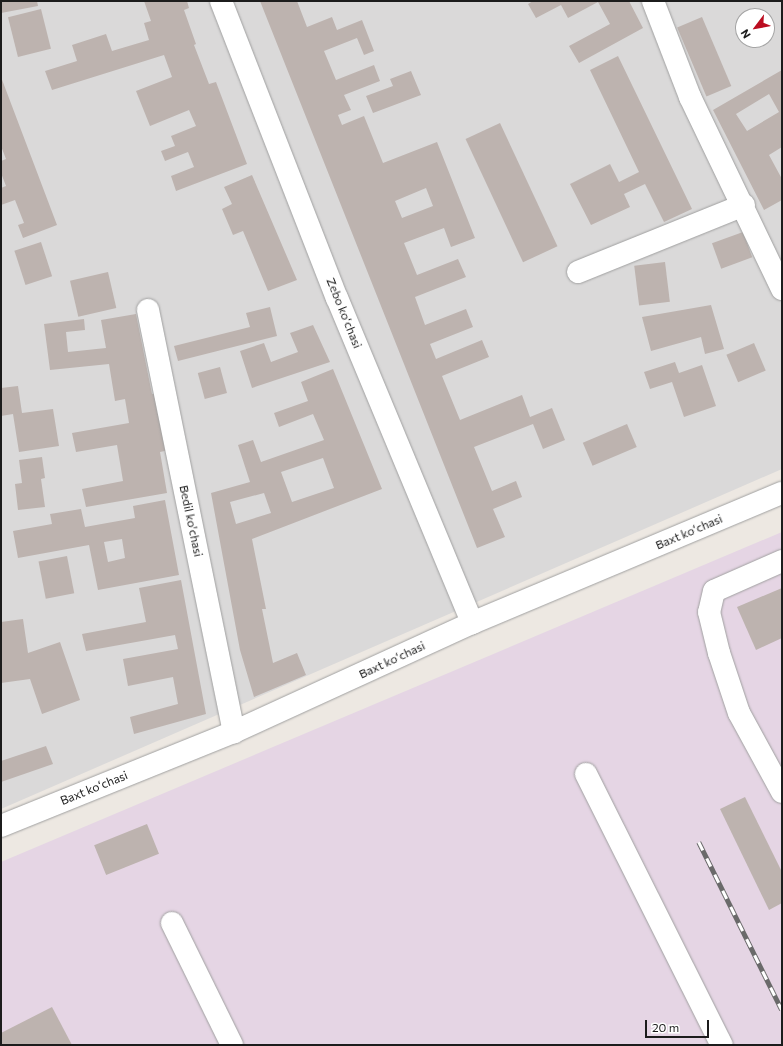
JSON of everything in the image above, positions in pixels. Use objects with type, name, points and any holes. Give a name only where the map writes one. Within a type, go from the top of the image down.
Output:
[{"type":"street","name":"Zebo koʻchasi","points":[[221,1],[338,298],[472,623]]},
{"type":"street","points":[[653,1],[690,97],[744,205],[782,289]]},
{"type":"street","points":[[578,272],[744,205]]},
{"type":"street","name":"Bedil ko'chasi","points":[[148,310],[234,732]]},
{"type":"street","name":"Baxt koʻchasi","points":[[1,826],[234,732],[472,623],[782,493]]},
{"type":"street","points":[[782,561],[714,591],[709,612],[719,653],[739,713],[782,792]]},
{"type":"street","points":[[586,774],[722,1045]]},
{"type":"street","points":[[172,923],[232,1045]]},
{"type":"shaded area","points":[[1,1],[782,1],[782,469],[1,809]]},
{"type":"shaded area","points":[[782,532],[782,1045],[1,1045],[1,862]]},
{"type":"building","points":[[1,1],[37,1],[38,6],[1,13]]},
{"type":"building","points":[[144,1],[187,1],[189,8],[184,10],[196,44],[194,45],[209,84],[216,82],[247,164],[176,191],[171,176],[194,167],[188,152],[165,161],[161,151],[175,146],[171,136],[196,126],[189,110],[150,126],[136,91],[172,77],[164,55],[52,90],[45,71],[77,61],[72,45],[106,34],[112,51],[149,40],[144,23],[151,21]]},
{"type":"building","points":[[260,1],[297,1],[307,27],[332,17],[337,30],[362,20],[374,51],[364,55],[357,38],[324,51],[336,80],[374,65],[380,81],[344,95],[351,110],[338,115],[342,125],[364,116],[383,163],[437,142],[475,238],[451,247],[444,228],[404,243],[417,275],[458,259],[466,277],[415,297],[425,325],[466,309],[473,327],[430,344],[436,359],[482,340],[489,357],[442,376],[460,420],[522,395],[530,417],[552,408],[565,440],[543,449],[533,424],[474,447],[492,491],[516,481],[522,497],[493,509],[505,537],[477,548]],"holes":[[[426,188],[433,206],[402,218],[395,201]]]},
{"type":"building","points":[[533,1],[629,1],[643,28],[579,63],[569,46],[610,24],[598,2],[568,18],[561,5],[536,18],[528,4]]},
{"type":"building","points":[[41,9],[51,49],[18,57],[8,17]]},
{"type":"building","points":[[702,17],[731,86],[706,97],[677,28]]},
{"type":"building","points":[[618,56],[692,209],[664,222],[645,184],[624,194],[630,207],[591,225],[570,184],[610,164],[619,182],[639,172],[590,70]]},
{"type":"building","points":[[782,70],[782,147],[769,155],[782,179],[782,200],[764,210],[713,110]],"holes":[[[769,94],[779,112],[747,131],[736,114]]]},
{"type":"building","points":[[411,71],[421,95],[373,113],[366,96],[393,86],[390,79]]},
{"type":"building","points":[[1,77],[57,225],[23,238],[18,225],[24,223],[15,200],[1,205],[1,188],[6,186],[1,173],[1,161],[6,159],[1,146]]},
{"type":"building","points":[[500,123],[557,246],[523,262],[466,139]]},
{"type":"building","points":[[252,175],[297,280],[268,291],[243,231],[233,235],[222,209],[232,204],[224,187]]},
{"type":"building","points":[[743,232],[752,257],[721,269],[712,243]]},
{"type":"building","points":[[41,242],[52,276],[25,285],[14,251]]},
{"type":"building","points":[[665,262],[670,302],[639,305],[634,266]]},
{"type":"building","points":[[108,272],[116,308],[78,317],[70,281]]},
{"type":"building","points":[[711,305],[724,349],[705,354],[701,337],[651,351],[642,317]]},
{"type":"building","points":[[270,307],[277,336],[178,361],[174,346],[250,327],[246,313]]},
{"type":"building","points":[[136,314],[152,394],[158,393],[169,450],[160,452],[167,493],[86,507],[82,489],[123,481],[117,445],[76,452],[72,433],[129,423],[125,399],[115,401],[109,364],[50,370],[44,324],[84,319],[85,330],[66,332],[68,352],[106,348],[101,320]]},
{"type":"building","points":[[313,325],[330,362],[252,388],[240,351],[264,343],[271,362],[298,352],[290,333]]},
{"type":"building","points":[[754,343],[766,371],[738,382],[726,355]]},
{"type":"building","points":[[675,362],[679,373],[702,365],[716,406],[684,417],[672,382],[650,389],[644,372]]},
{"type":"building","points":[[220,367],[227,393],[205,399],[198,373]]},
{"type":"building","points":[[333,369],[382,489],[252,539],[266,609],[262,609],[273,663],[297,653],[306,675],[254,697],[240,650],[211,493],[250,482],[238,445],[253,440],[261,462],[324,440],[313,414],[279,427],[274,413],[308,401],[301,382]],"holes":[[[323,458],[334,488],[292,502],[281,472]],[[264,493],[271,513],[236,524],[230,502]]]},
{"type":"building","points":[[18,386],[22,413],[53,409],[59,446],[19,452],[13,414],[1,416],[1,388]]},
{"type":"building","points":[[627,424],[637,447],[593,466],[583,443]]},
{"type":"building","points":[[42,457],[45,478],[41,479],[45,507],[18,510],[15,484],[22,483],[19,460]]},
{"type":"building","points":[[165,500],[179,575],[98,590],[89,545],[18,558],[13,531],[52,524],[50,514],[81,509],[85,527],[135,518],[133,506]],"holes":[[[122,539],[125,558],[108,562],[104,542]]]},
{"type":"building","points":[[67,556],[74,593],[46,599],[39,562]]},
{"type":"building","points":[[181,580],[206,714],[134,734],[130,717],[178,704],[173,677],[128,686],[123,659],[178,649],[175,635],[86,651],[82,634],[146,622],[139,588]]},
{"type":"building","points":[[782,588],[782,638],[756,650],[737,607]]},
{"type":"building","points":[[23,619],[28,653],[60,642],[80,700],[42,714],[30,679],[1,683],[1,622]]},
{"type":"building","points":[[46,746],[53,764],[1,782],[1,761]]},
{"type":"building","points":[[745,797],[782,872],[782,903],[769,910],[720,809]]},
{"type":"building","points":[[147,824],[159,854],[106,875],[94,845]]},
{"type":"building","points":[[52,1007],[72,1045],[1,1045],[1,1033]]},
{"type":"railway","points":[[699,842],[782,1010]]}]
